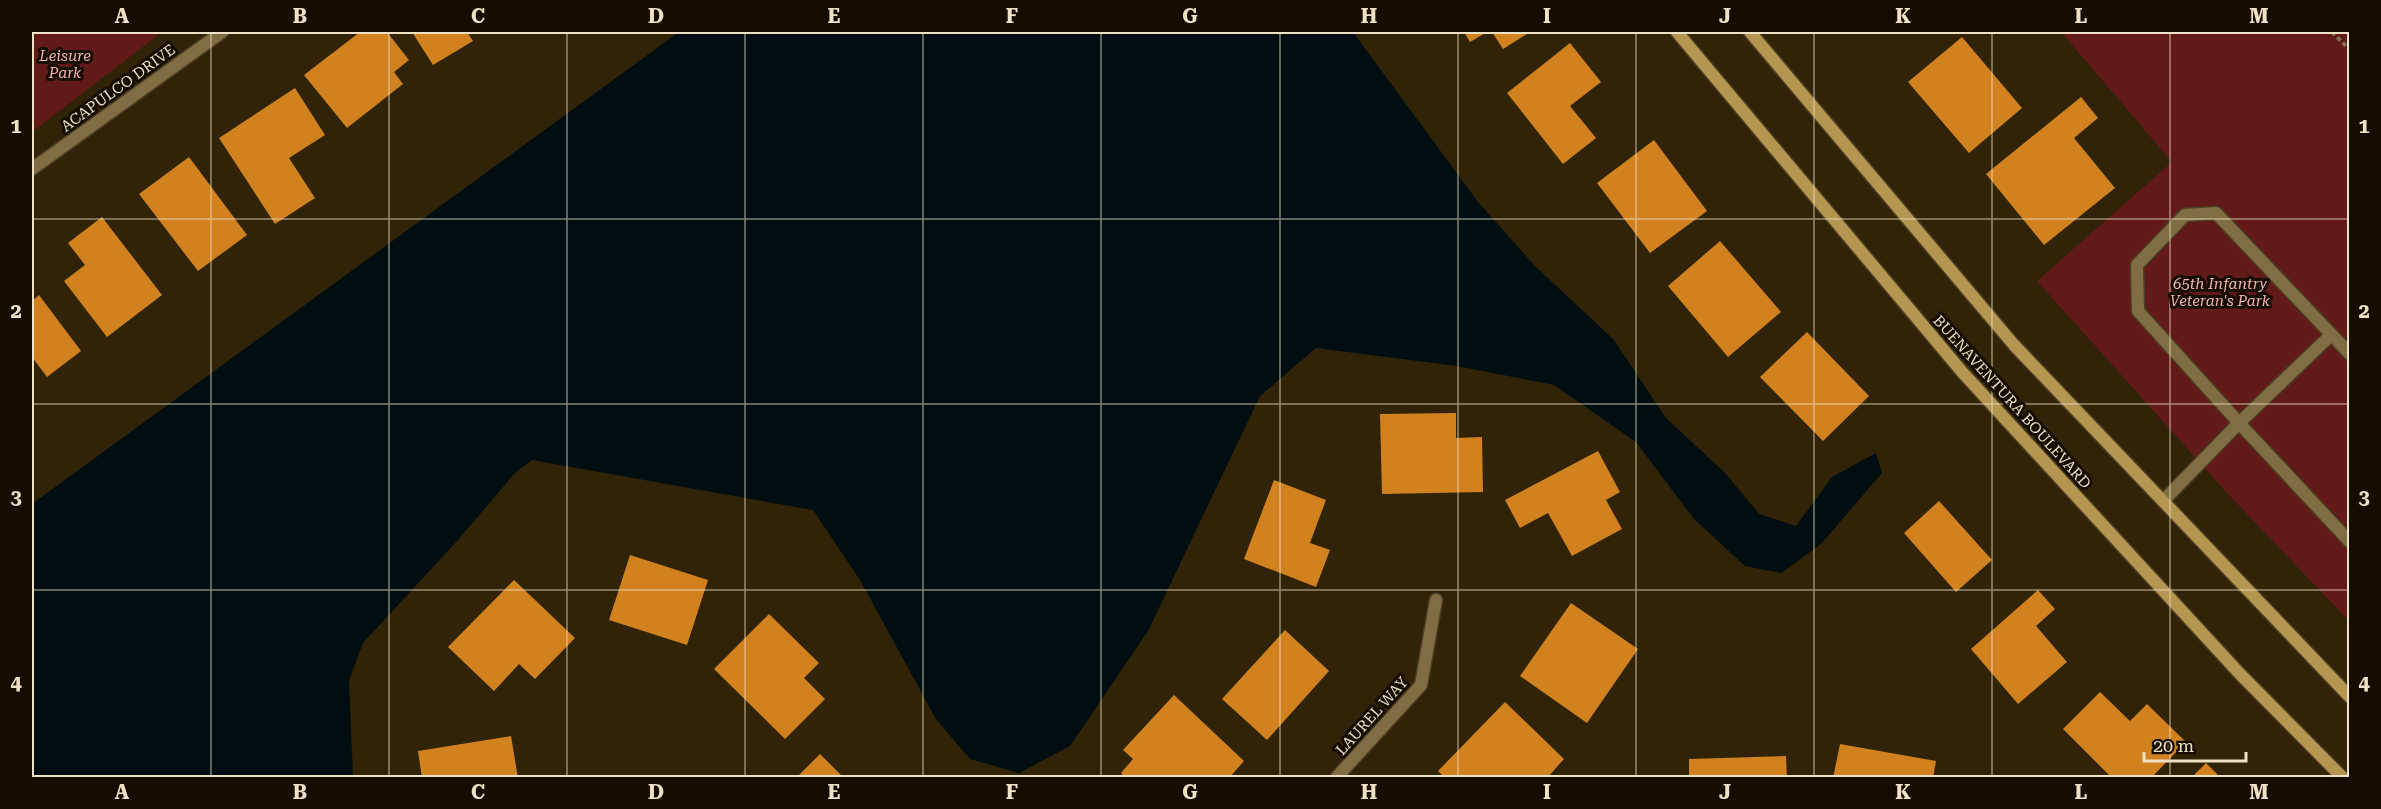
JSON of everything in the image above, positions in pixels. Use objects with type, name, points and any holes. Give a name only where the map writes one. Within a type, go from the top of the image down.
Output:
[{"type":"main road","name":"BUENAVENTURA BOULEVARD","points":[[1677,32],[1963,373],[2240,674],[2343,777]]},
{"type":"main road","points":[[1750,32],[2014,345],[2349,697]]},
{"type":"street","name":"ACAPULCO DRIVE","points":[[32,169],[222,32]]},
{"type":"street","points":[[2349,354],[2216,213],[2184,215],[2137,265],[2138,311],[2349,542]]},
{"type":"street","points":[[2163,501],[2239,423],[2331,335]]},
{"type":"street","name":"LAUREL WAY","points":[[1336,777],[1421,685],[1436,600]]},
{"type":"path","points":[[2332,32],[2349,50]]},
{"type":"green space","name":"Leisure Park","points":[[32,32],[162,32],[32,132]]},
{"type":"green space","name":"65th Infantry Veteran's Park","points":[[2061,32],[2349,32],[2349,621],[2228,494],[2037,281],[2172,162]]},
{"type":"shaded area","points":[[679,32],[1353,32],[1478,202],[1535,266],[1614,340],[1666,418],[1725,473],[1759,514],[1796,526],[1832,477],[1876,453],[1882,473],[1821,544],[1781,573],[1745,566],[1694,519],[1636,442],[1554,385],[1457,366],[1316,348],[1260,396],[1148,631],[1070,746],[1019,773],[970,759],[936,719],[860,580],[813,510],[532,460],[516,472],[457,541],[363,643],[349,680],[353,777],[32,777],[32,504]]},
{"type":"building","points":[[360,32],[387,32],[409,60],[394,72],[403,84],[347,128],[304,75]]},
{"type":"building","points":[[412,32],[467,32],[473,41],[433,65]]},
{"type":"building","points":[[1464,32],[1487,32],[1470,42]]},
{"type":"building","points":[[1492,32],[1530,32],[1503,49]]},
{"type":"building","points":[[1962,37],[2022,108],[1969,153],[1908,82]]},
{"type":"building","points":[[1570,43],[1601,82],[1570,106],[1596,138],[1563,164],[1507,93]]},
{"type":"building","points":[[295,88],[325,135],[289,158],[315,198],[275,224],[219,138]]},
{"type":"building","points":[[2081,97],[2098,118],[2074,138],[2115,188],[2044,245],[1986,174]]},
{"type":"building","points":[[1654,140],[1707,211],[1650,253],[1597,183]]},
{"type":"building","points":[[189,157],[247,235],[198,271],[139,194]]},
{"type":"building","points":[[102,217],[162,295],[107,337],[64,281],[85,265],[68,243]]},
{"type":"building","points":[[1720,241],[1781,312],[1728,357],[1668,286]]},
{"type":"building","points":[[39,295],[81,351],[47,377],[32,357],[32,301]]},
{"type":"building","points":[[1807,332],[1869,396],[1823,441],[1760,377]]},
{"type":"building","points":[[1456,413],[1456,438],[1482,437],[1483,492],[1382,494],[1380,414]]},
{"type":"building","points":[[1598,451],[1620,492],[1606,500],[1622,529],[1572,556],[1548,513],[1520,528],[1505,500]]},
{"type":"building","points":[[1274,480],[1326,500],[1310,543],[1330,550],[1316,587],[1244,559]]},
{"type":"building","points":[[1939,501],[1992,560],[1956,592],[1904,533]]},
{"type":"building","points":[[630,555],[708,580],[687,645],[609,620]]},
{"type":"building","points":[[514,580],[575,638],[535,679],[519,664],[494,691],[448,647]]},
{"type":"building","points":[[2038,590],[2055,609],[2036,626],[2067,662],[2018,704],[1971,649]]},
{"type":"building","points":[[1571,603],[1638,649],[1587,723],[1520,676]]},
{"type":"building","points":[[769,614],[819,663],[804,678],[825,699],[785,739],[714,669]]},
{"type":"building","points":[[1285,630],[1329,671],[1267,740],[1222,699]]},
{"type":"building","points":[[2100,692],[2130,721],[2147,704],[2186,742],[2151,778],[2112,778],[2063,729]]},
{"type":"building","points":[[1174,695],[1244,761],[1229,778],[1125,778],[1121,773],[1133,759],[1123,750]]},
{"type":"building","points":[[1505,702],[1564,759],[1547,778],[1445,778],[1438,771]]},
{"type":"building","points":[[511,736],[518,778],[422,778],[418,751]]},
{"type":"building","points":[[1840,744],[1936,761],[1933,778],[1833,778]]},
{"type":"building","points":[[820,754],[844,778],[796,778]]},
{"type":"building","points":[[1786,756],[1787,778],[1689,778],[1689,759]]},
{"type":"building","points":[[2206,763],[2221,778],[2191,778]]}]
